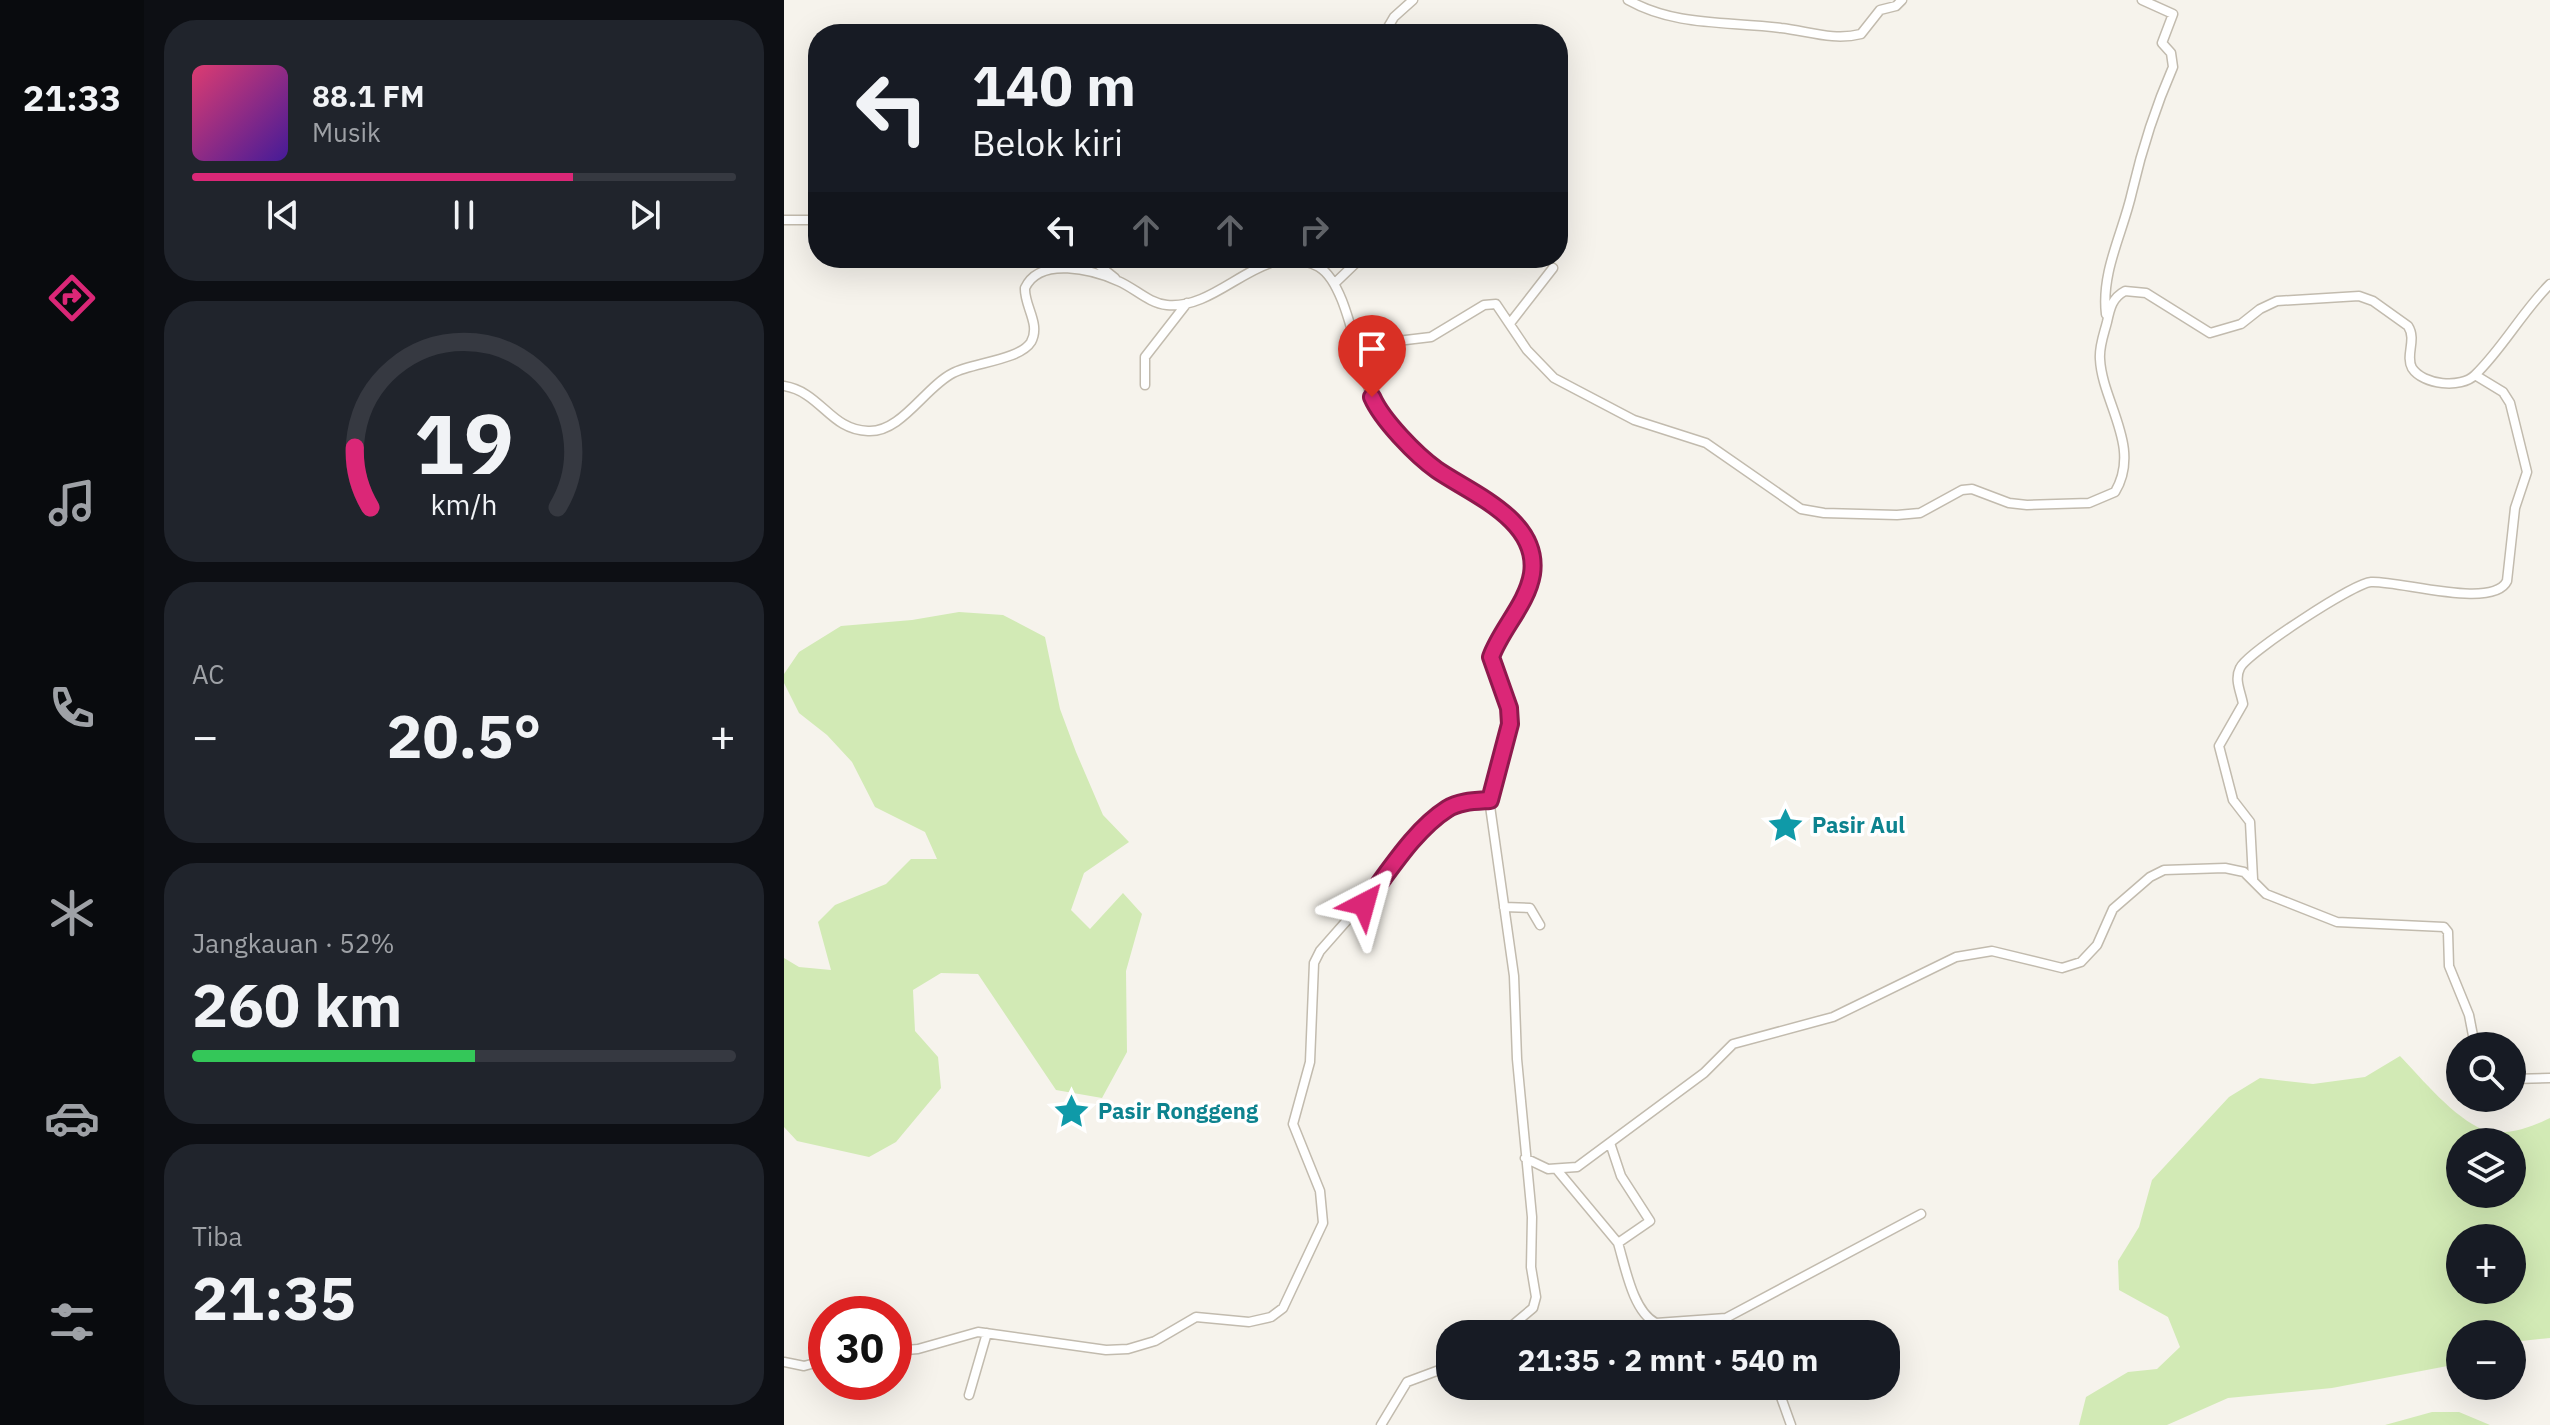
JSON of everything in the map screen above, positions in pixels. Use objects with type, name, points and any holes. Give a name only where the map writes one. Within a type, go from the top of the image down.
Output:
[{"type":"street","points":[[1390,24],[1413,0]]},
{"type":"street","points":[[1628,0],[1686,21],[1768,26],[1846,37],[1861,34],[1880,10],[1896,6],[1902,0]]},
{"type":"street","points":[[2107,322],[2107,273],[2132,192],[2137,165],[2173,67],[2171,53],[2162,43],[2173,14],[2142,0]]},
{"type":"street","points":[[784,220],[808,220]]},
{"type":"street","points":[[1103,268],[1119,281],[1163,305],[1188,302],[1256,268]]},
{"type":"street","points":[[1318,268],[1335,283],[1355,346],[1384,419],[1432,466],[1476,491],[1496,508],[1520,532],[1530,551],[1529,584],[1491,657],[1509,708],[1510,724],[1490,800],[1514,976],[1536,1299],[1528,1313],[1519,1320]]},
{"type":"street","points":[[1335,283],[1351,268]]},
{"type":"street","points":[[1511,322],[1553,268]]},
{"type":"street","points":[[784,386],[807,392],[846,426],[877,431],[954,373],[1015,353],[1028,345],[1034,325],[1024,291],[1027,282],[1038,274],[1070,269],[1119,281]]},
{"type":"street","points":[[1355,346],[1431,337],[1489,304],[1499,304],[1527,350],[1563,384],[1634,420],[1706,443],[1801,509],[1824,513],[1897,515],[1920,513],[1972,489],[2009,503],[2027,505],[2089,503],[2115,492],[2122,471],[2121,429],[2104,385],[2100,361],[2107,322],[2117,295],[2132,290],[2146,293],[2210,333],[2241,324],[2260,309],[2277,301],[2367,297],[2408,326],[2412,343],[2409,361],[2423,378],[2443,383],[2475,375],[2550,284]]},
{"type":"street","points":[[1145,385],[1145,357],[1188,302]]},
{"type":"street","points":[[2253,879],[2250,822],[2233,800],[2219,746],[2243,704],[2237,677],[2245,661],[2330,599],[2362,583],[2468,593],[2495,591],[2507,581],[2515,508],[2527,472],[2510,403],[2503,392],[2475,375]]},
{"type":"street","points":[[912,1348],[987,1333],[1116,1350],[1146,1345],[1196,1317],[1258,1321],[1286,1305],[1323,1223],[1320,1191],[1296,1135],[1293,1118],[1309,1073],[1315,958],[1438,817],[1456,804],[1490,800]]},
{"type":"street","points":[[1558,1171],[1584,1164],[1704,1073],[1733,1044],[1833,1017],[1908,978],[1968,954],[1992,951],[2039,965],[2072,966],[2089,956],[2097,945],[2113,909],[2160,871],[2225,868],[2253,879],[2266,894],[2337,922],[2447,929],[2449,966],[2469,1015],[2472,1032]]},
{"type":"street","points":[[1504,907],[1530,908],[1540,925]]},
{"type":"street","points":[[2526,1079],[2550,1078]]},
{"type":"street","points":[[1610,1143],[1621,1176],[1650,1221],[1618,1243]]},
{"type":"street","points":[[1525,1158],[1558,1171],[1618,1243],[1639,1303],[1651,1320]]},
{"type":"street","points":[[1712,1320],[1726,1318],[1921,1214]]},
{"type":"street","points":[[969,1395],[987,1333]]},
{"type":"street","points":[[784,1362],[808,1365]]},
{"type":"street","points":[[1381,1425],[1407,1382],[1436,1371]]},
{"type":"street","points":[[1782,1400],[1791,1425]]},
{"type":"green space","points":[[959,612],[1003,615],[1045,637],[1060,709],[1076,752],[1103,815],[1129,842],[1084,873],[1071,910],[1090,929],[1123,893],[1142,914],[1126,971],[1127,1052],[1102,1098],[1056,1090],[978,974],[941,973],[913,990],[915,1031],[938,1057],[941,1088],[896,1142],[869,1157],[797,1141],[784,1127],[784,958],[799,967],[831,970],[818,922],[835,905],[886,884],[911,859],[937,859],[925,832],[875,807],[852,762],[827,735],[799,713],[784,683],[784,674],[799,652],[841,626],[912,620]]},
{"type":"green space","points":[[2400,1056],[2446,1103],[2446,1112],[2456,1112],[2480,1128],[2446,1128],[2446,1208],[2526,1208],[2526,1128],[2550,1118],[2550,1338],[2526,1341],[2526,1320],[2446,1320],[2446,1366],[2332,1388],[2228,1398],[2167,1425],[2079,1425],[2086,1397],[2128,1372],[2157,1369],[2180,1347],[2168,1317],[2119,1290],[2118,1261],[2139,1227],[2152,1180],[2229,1097],[2260,1078],[2313,1084],[2365,1077]]},
{"type":"green space","points":[[2432,1412],[2459,1412],[2490,1425],[2385,1425]]},
{"type":"place","name":"Pasir Aul","points":[[1786,825]]},
{"type":"place","name":"Pasir Ronggeng","points":[[1072,1111]]},
{"type":"route","points":[[1364,904],[1416,839],[1444,811],[1463,803],[1490,800],[1507,745],[1510,724],[1509,708],[1491,657],[1526,591],[1532,570],[1528,545],[1520,532],[1480,494],[1432,466],[1384,419],[1372,397]]}]
